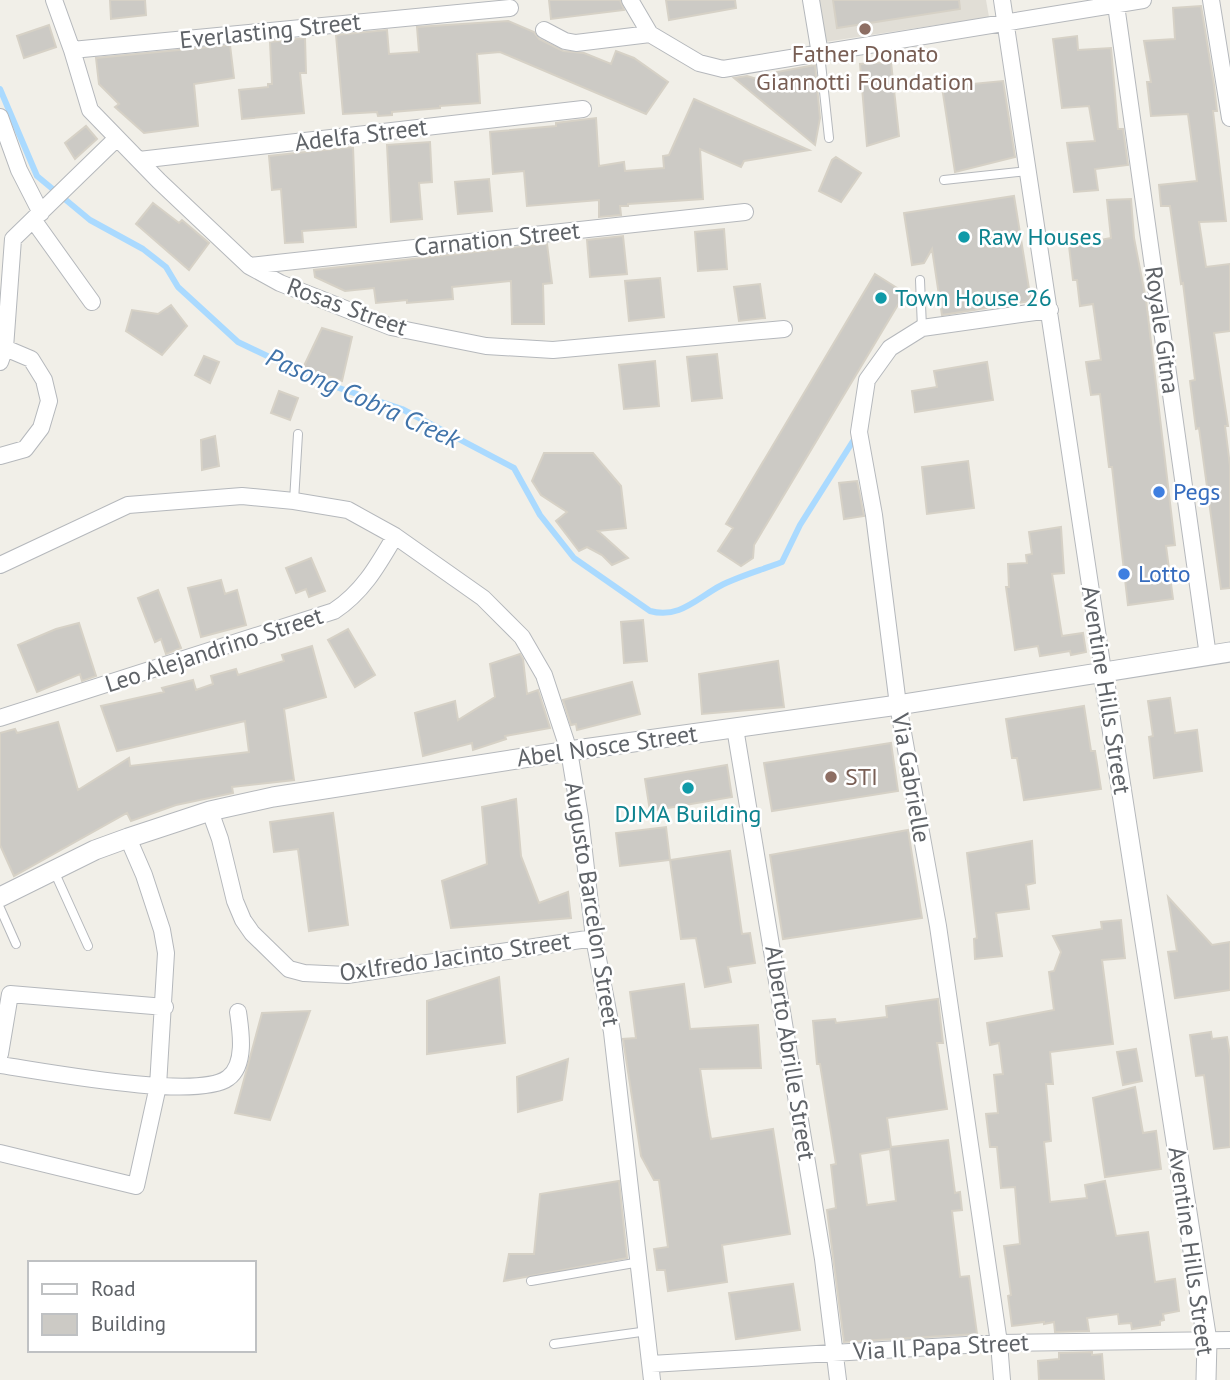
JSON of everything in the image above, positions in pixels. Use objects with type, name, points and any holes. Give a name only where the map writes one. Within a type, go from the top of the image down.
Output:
[{"type":"street","name":"Rosas Street","points":[[54,0],[90,110],[249,266],[280,283],[391,327],[486,346],[553,350],[784,329]]},
{"type":"street","points":[[630,0],[650,34],[699,63],[723,69],[1143,0]]},
{"type":"street","points":[[811,0],[820,54]]},
{"type":"street","name":"Aventine Hills Street","points":[[1002,0],[1207,1341],[1206,1380]]},
{"type":"street","points":[[1212,0],[1230,118]]},
{"type":"street","name":"Royale Gitna","points":[[1116,5],[1208,656]]},
{"type":"street","name":"Everlasting Street","points":[[72,50],[510,8]]},
{"type":"street","points":[[544,30],[565,41],[576,43],[650,34]]},
{"type":"street","name":"Adelfa Street","points":[[139,160],[583,109]]},
{"type":"street","points":[[0,117],[19,170],[92,302]]},
{"type":"street","points":[[0,456],[25,449],[41,428],[49,401],[44,380],[31,359],[3,355],[13,239],[117,138]]},
{"type":"street","name":"Carnation Street","points":[[249,266],[745,212]]},
{"type":"street","name":"Via Gabrielle","points":[[1002,1380],[999,1343],[938,926],[898,705],[874,515],[859,432],[867,380],[890,348],[922,328],[1050,310]]},
{"type":"street","name":"Augusto Barcelon Street","points":[[0,565],[128,505],[242,496],[294,501],[348,510],[396,536],[483,598],[522,637],[544,675],[569,751],[580,817],[594,938],[612,1032],[652,1372]]},
{"type":"street","name":"Leo Alejandrino Street","points":[[0,718],[334,611],[367,583],[396,536]]},
{"type":"street","name":"Abel Nosce Street","points":[[0,897],[128,838],[210,811],[272,797],[1230,653]]},
{"type":"street","name":"Alberto Abrille Street","points":[[736,728],[824,1259],[838,1380]]},
{"type":"street","name":"Oxlfredo Jacinto Street","points":[[210,811],[220,839],[235,901],[243,920],[260,942],[289,969],[304,973],[347,975],[594,938]]},
{"type":"street","points":[[0,1153],[136,1186],[158,1086],[165,1007],[166,953],[162,930],[144,875],[128,838]]},
{"type":"street","points":[[0,1054],[10,994],[165,1007]]},
{"type":"street","points":[[0,1065],[158,1086],[211,1084],[228,1078],[235,1070],[240,1057],[238,1013]]},
{"type":"street","name":"Via Il Papa Street","points":[[652,1372],[835,1353],[999,1343],[1230,1340]]},
{"type":"lane","points":[[820,54],[829,138]]},
{"type":"lane","points":[[944,180],[1029,170]]},
{"type":"lane","points":[[920,280],[922,328]]},
{"type":"lane","points":[[294,501],[298,434]]},
{"type":"lane","points":[[54,871],[88,946]]},
{"type":"lane","points":[[0,908],[16,944]]},
{"type":"lane","points":[[531,1281],[640,1262]]},
{"type":"lane","points":[[554,1344],[648,1331]]},
{"type":"shaded area","name":"Father Donato Giannotti Foundation","points":[[819,0],[986,0],[989,17],[825,42]]},
{"type":"building","points":[[110,0],[145,0],[146,15],[111,19]]},
{"type":"building","points":[[549,0],[620,0],[624,10],[551,19]]},
{"type":"building","points":[[666,0],[735,0],[736,8],[669,20]]},
{"type":"building","points":[[833,0],[959,0],[960,9],[837,28]]},
{"type":"building","points":[[1201,6],[1214,85],[1217,111],[1213,111],[1226,221],[1199,222],[1206,267],[1230,264],[1230,331],[1214,333],[1228,426],[1225,426],[1230,466],[1230,588],[1221,589],[1190,381],[1195,380],[1183,283],[1181,284],[1170,206],[1161,206],[1159,185],[1197,181],[1188,114],[1151,116],[1147,82],[1151,82],[1144,41],[1175,39],[1173,8]]},
{"type":"building","points":[[508,21],[534,32],[539,39],[563,51],[584,53],[611,64],[616,51],[634,58],[668,82],[646,114],[500,52],[477,54],[480,103],[392,112],[392,115],[378,116],[377,112],[343,114],[336,35],[387,30],[389,54],[419,52],[417,27]]},
{"type":"building","points":[[49,25],[56,47],[24,58],[17,36]]},
{"type":"building","points":[[1077,36],[1078,50],[1111,48],[1118,129],[1123,129],[1128,165],[1095,169],[1098,190],[1074,192],[1067,143],[1095,141],[1089,106],[1062,108],[1053,39]]},
{"type":"building","points":[[305,38],[306,73],[300,73],[304,113],[242,119],[239,90],[268,87],[268,84],[272,84],[270,42]]},
{"type":"building","points":[[230,45],[234,78],[194,84],[198,126],[144,133],[115,107],[119,104],[99,84],[96,58]]},
{"type":"building","points":[[891,62],[899,136],[867,146],[860,64]]},
{"type":"building","points":[[815,65],[820,118],[815,145],[734,78],[747,76],[778,85],[777,72]]},
{"type":"building","points":[[1003,81],[1015,157],[955,172],[942,87]]},
{"type":"building","points":[[694,99],[809,150],[744,161],[741,167],[700,149],[703,199],[628,204],[620,206],[621,215],[599,217],[599,200],[527,206],[524,171],[493,174],[490,132],[556,126],[556,123],[596,118],[599,166],[624,162],[625,171],[664,168],[663,156],[669,155]]},
{"type":"building","points":[[86,126],[97,139],[75,159],[65,143]]},
{"type":"building","points":[[430,142],[432,182],[419,183],[422,219],[391,222],[387,145]]},
{"type":"building","points":[[353,147],[356,227],[302,231],[303,242],[285,243],[281,189],[272,190],[269,156]]},
{"type":"building","points":[[836,157],[861,173],[841,202],[819,191],[832,160]]},
{"type":"building","points":[[489,179],[492,211],[458,214],[455,182]]},
{"type":"building","name":"Raw Houses","points":[[1014,196],[1031,301],[942,315],[932,249],[924,263],[912,265],[904,213]]},
{"type":"building","points":[[1131,199],[1134,238],[1146,300],[1175,545],[1166,546],[1173,599],[1128,605],[1112,467],[1109,467],[1100,394],[1091,395],[1086,362],[1101,360],[1093,304],[1080,306],[1077,280],[1073,280],[1069,246],[1111,238],[1107,200]]},
{"type":"building","points":[[153,203],[179,223],[182,220],[209,243],[189,270],[136,224]]},
{"type":"building","points":[[724,229],[727,269],[698,271],[695,232]]},
{"type":"building","points":[[623,236],[627,274],[590,277],[587,240]]},
{"type":"building","points":[[547,244],[552,283],[543,284],[544,324],[512,324],[511,281],[452,287],[453,299],[376,303],[374,288],[345,291],[315,277],[314,270]]},
{"type":"building","points":[[875,274],[905,293],[754,545],[753,558],[741,566],[718,551],[733,528],[726,524]]},
{"type":"building","points":[[660,278],[664,317],[629,321],[625,281]]},
{"type":"building","points":[[760,284],[765,318],[739,321],[734,287]]},
{"type":"building","points":[[171,305],[187,326],[162,355],[126,331],[132,310],[158,314]]},
{"type":"building","points":[[322,328],[352,337],[342,381],[303,368]]},
{"type":"building","points":[[717,354],[722,398],[692,401],[687,357]]},
{"type":"building","points":[[204,356],[219,362],[210,383],[195,375]]},
{"type":"building","points":[[655,361],[659,406],[624,409],[619,365]]},
{"type":"building","points":[[987,362],[993,400],[915,412],[912,391],[937,387],[934,371]]},
{"type":"building","points":[[279,391],[298,398],[290,420],[271,413]]},
{"type":"building","points":[[215,436],[219,466],[202,470],[201,440]]},
{"type":"building","points":[[544,453],[593,453],[621,486],[626,528],[598,531],[628,558],[612,565],[602,555],[587,547],[579,551],[556,521],[567,512],[541,495],[532,481]]},
{"type":"building","points":[[968,461],[974,508],[927,514],[922,467]]},
{"type":"building","points":[[857,481],[864,516],[844,519],[839,483]]},
{"type":"building","points":[[1061,527],[1064,573],[1052,574],[1062,636],[1083,633],[1086,652],[1071,655],[1070,651],[1040,656],[1038,646],[1015,650],[1006,587],[1009,587],[1008,564],[1027,563],[1026,555],[1032,554],[1029,532]]},
{"type":"building","points":[[311,558],[325,591],[309,597],[306,589],[296,593],[286,568]]},
{"type":"building","points":[[221,580],[225,594],[237,590],[246,625],[201,637],[188,588]]},
{"type":"building","points":[[158,590],[181,648],[166,654],[161,639],[155,642],[138,598]]},
{"type":"building","points":[[643,620],[647,661],[624,663],[621,622]]},
{"type":"building","points":[[79,623],[96,676],[82,681],[80,674],[37,692],[18,645],[56,629]]},
{"type":"building","points":[[348,629],[375,675],[355,687],[328,640]]},
{"type":"building","points":[[312,646],[326,697],[284,709],[294,780],[232,787],[233,793],[176,805],[131,821],[127,813],[14,876],[0,845],[0,733],[15,729],[17,733],[58,722],[78,790],[129,758],[130,766],[249,752],[245,721],[117,751],[101,706],[164,692],[162,688],[193,680],[196,690],[213,684],[211,676],[236,669],[238,675],[284,661],[282,655]]},
{"type":"building","points":[[520,654],[527,694],[538,690],[550,728],[505,736],[506,739],[473,750],[472,743],[423,756],[415,713],[455,701],[458,720],[495,697],[490,664]]},
{"type":"building","points":[[778,661],[784,707],[702,714],[699,674]]},
{"type":"building","points":[[632,682],[640,714],[577,730],[576,724],[571,725],[563,700]]},
{"type":"building","points":[[1170,698],[1175,733],[1197,730],[1202,771],[1154,778],[1149,737],[1153,736],[1148,701]]},
{"type":"building","points":[[1084,706],[1091,751],[1095,751],[1101,789],[1024,800],[1017,758],[1012,758],[1006,719]]},
{"type":"building","name":"STI","points":[[891,743],[898,791],[772,811],[764,763]]},
{"type":"building","name":"DJMA Building","points":[[727,765],[732,797],[650,811],[645,779]]},
{"type":"building","points":[[516,799],[521,856],[539,903],[568,892],[571,918],[451,928],[442,881],[487,864],[482,807]]},
{"type":"building","points":[[333,813],[348,925],[309,931],[298,849],[274,852],[270,822]]},
{"type":"building","points":[[666,827],[670,860],[620,866],[616,833]]},
{"type":"building","points":[[908,830],[922,918],[783,939],[770,855]]},
{"type":"building","points":[[1032,841],[1035,883],[1026,885],[1029,909],[996,913],[1002,956],[975,959],[974,939],[977,938],[967,853]]},
{"type":"building","points":[[730,851],[742,934],[750,933],[755,963],[728,967],[731,982],[705,987],[696,938],[681,939],[670,860]]},
{"type":"building","points":[[1168,897],[1212,945],[1230,942],[1230,990],[1175,998],[1168,952],[1177,951]]},
{"type":"building","points":[[1121,920],[1125,958],[1102,960],[1113,1044],[1050,1052],[1053,1084],[1046,1084],[1051,1141],[1044,1142],[1050,1202],[1087,1198],[1085,1185],[1105,1181],[1116,1236],[1148,1232],[1155,1282],[1175,1279],[1179,1311],[1163,1314],[1164,1320],[1160,1321],[1160,1325],[1132,1329],[1131,1323],[1119,1324],[1118,1314],[1087,1318],[1089,1331],[1055,1332],[1054,1322],[1012,1326],[1004,1246],[1020,1244],[1015,1187],[1001,1188],[997,1147],[990,1147],[986,1114],[998,1113],[994,1075],[1003,1074],[999,1043],[990,1045],[987,1023],[1054,1010],[1049,972],[1054,971],[1061,952],[1053,936],[1102,929],[1101,922]]},
{"type":"building","points":[[499,977],[505,1043],[427,1054],[427,1001]]},
{"type":"building","points":[[684,984],[690,1029],[758,1025],[761,1068],[700,1069],[707,1116],[711,1139],[773,1129],[790,1234],[722,1245],[727,1282],[668,1291],[665,1270],[657,1270],[654,1249],[668,1247],[659,1180],[654,1180],[641,1156],[623,1039],[636,1038],[630,992]]},
{"type":"building","points":[[938,999],[943,1043],[937,1043],[947,1109],[887,1118],[891,1147],[948,1140],[955,1193],[960,1192],[962,1210],[952,1211],[960,1277],[969,1276],[977,1334],[844,1342],[827,1210],[836,1208],[831,1165],[836,1164],[820,1064],[817,1064],[813,1021],[835,1019],[836,1023],[887,1017],[886,1006]],"holes":[[[890,1149],[896,1201],[867,1205],[860,1154]]]},
{"type":"building","points":[[310,1011],[270,1120],[235,1113],[262,1013]]},
{"type":"building","points":[[1211,1032],[1212,1039],[1227,1037],[1230,1056],[1230,1147],[1214,1149],[1204,1075],[1196,1076],[1190,1035]]},
{"type":"building","points":[[1136,1049],[1142,1081],[1123,1085],[1117,1052]]},
{"type":"building","points":[[568,1059],[562,1100],[518,1112],[517,1077]]},
{"type":"building","points":[[1135,1087],[1143,1133],[1156,1131],[1161,1169],[1105,1177],[1093,1098]]},
{"type":"building","points":[[619,1181],[627,1258],[504,1281],[509,1254],[534,1254],[540,1194]]},
{"type":"building","points":[[793,1284],[800,1330],[736,1339],[729,1293]]},
{"type":"building","points":[[1092,1352],[1092,1355],[1102,1354],[1104,1380],[1039,1380],[1038,1361],[1059,1359],[1059,1353]]},
{"type":"waterway","name":"Pasong Cobra Creek","points":[[0,89],[37,176],[90,220],[143,249],[166,267],[178,287],[238,342],[324,383],[402,409],[514,468],[540,515],[574,558],[650,611],[660,613],[679,610],[727,582],[782,562],[800,525],[855,438]]},
{"type":"place","name":"Father Donato Giannotti Foundation","points":[[865,29]]},
{"type":"place","name":"Raw Houses","points":[[964,237]]},
{"type":"place","name":"Town House 26","points":[[881,298]]},
{"type":"place","name":"Pegs","points":[[1159,492]]},
{"type":"place","name":"Lotto","points":[[1124,574]]},
{"type":"place","name":"STI","points":[[831,777]]},
{"type":"place","name":"DJMA Building","points":[[688,788]]}]
